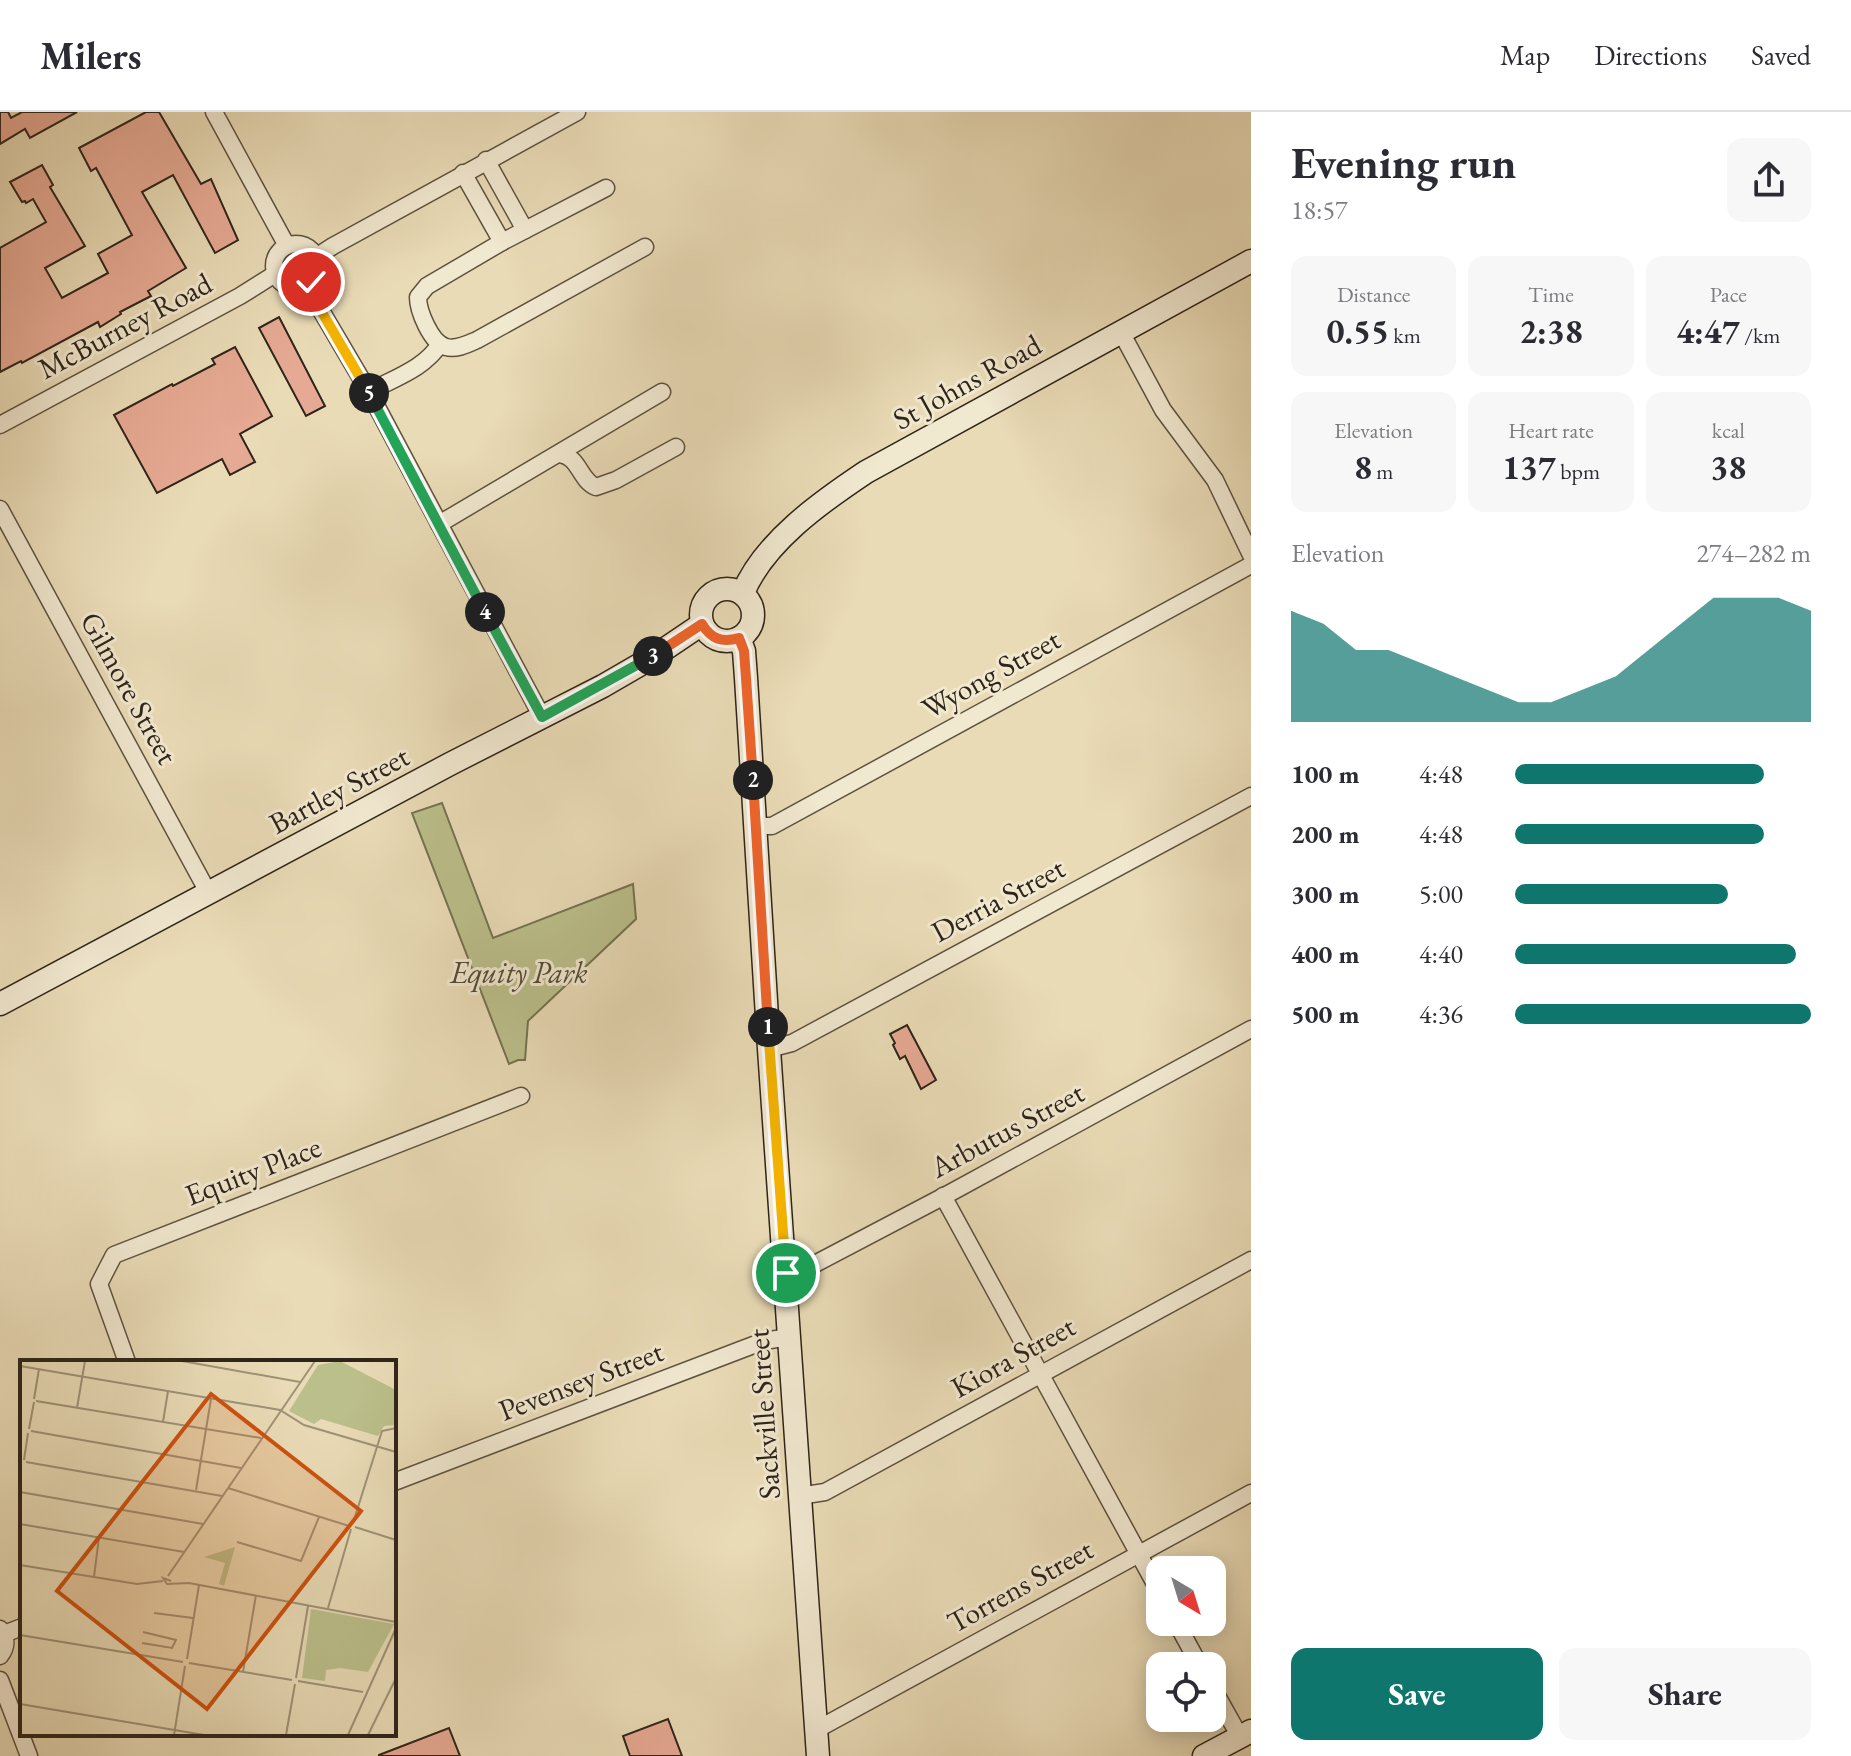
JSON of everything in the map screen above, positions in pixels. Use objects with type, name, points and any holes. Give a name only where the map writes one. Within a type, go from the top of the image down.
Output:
[{"type":"main road","name":"St Johns Road","points":[[743,593],[749,578],[769,550],[828,497],[866,472],[1251,261]]},
{"type":"main road","points":[[728,588],[743,593],[750,600],[754,617],[746,633],[739,638],[731,641],[713,638],[702,624],[702,607],[712,593],[728,588]]},
{"type":"main road","name":"Bartley Street","points":[[0,1004],[653,657],[702,624]]},
{"type":"main road","name":"Sackville Street","points":[[739,638],[744,651],[746,678],[818,1756]]},
{"type":"main road","points":[[1204,1756],[1245,1734]]},
{"type":"street","points":[[214,112],[287,246]]},
{"type":"street","points":[[316,257],[577,112]]},
{"type":"street","points":[[486,160],[525,230]]},
{"type":"street","points":[[463,173],[502,242]]},
{"type":"street","points":[[606,188],[502,242],[427,286],[418,297],[418,306],[427,326],[444,347],[457,348],[477,340],[645,247]]},
{"type":"street","points":[[300,244],[316,257],[318,270],[306,285],[291,287],[275,274],[274,260],[287,246],[300,244]]},
{"type":"street","name":"McBurney Road","points":[[0,425],[240,296],[275,274]]},
{"type":"street","points":[[306,285],[369,392],[542,717]]},
{"type":"street","points":[[1121,332],[1163,410],[1215,480],[1251,555]]},
{"type":"street","points":[[369,392],[421,365],[440,344]]},
{"type":"street","points":[[439,524],[662,392]]},
{"type":"street","points":[[560,454],[566,454],[573,460],[587,484],[596,487],[616,480],[676,447]]},
{"type":"street","name":"Gilmore Street","points":[[0,509],[209,894]]},
{"type":"street","name":"Wyong Street","points":[[756,826],[772,826],[1251,565]]},
{"type":"street","name":"Derria Street","points":[[769,1049],[792,1043],[1251,796]]},
{"type":"street","name":"Arbutus Street","points":[[786,1273],[811,1266],[1251,1029]]},
{"type":"street","name":"Equity Place","points":[[126,1360],[99,1284],[114,1255],[521,1096]]},
{"type":"street","points":[[943,1196],[1146,1568]]},
{"type":"street","name":"Kiora Street","points":[[799,1496],[825,1492],[1251,1260]]},
{"type":"street","name":"Pevensey Street","points":[[396,1481],[764,1341],[789,1337]]},
{"type":"street","name":"Torrens Street","points":[[816,1730],[1251,1493]]},
{"type":"street","points":[[0,1656],[5,1647],[2,1632]]},
{"type":"street","points":[[0,1680],[20,1732]]},
{"type":"street","points":[[1226,1707],[1245,1734]]},
{"type":"street","points":[[21,1736],[29,1756]]},
{"type":"green space","name":"Equity Park","points":[[442,803],[493,938],[633,884],[636,919],[528,1021],[525,1060],[509,1064],[412,813]]},
{"type":"building","points":[[0,112],[8,112],[11,118],[22,112],[77,112],[30,138],[25,129],[0,144]]},
{"type":"building","points":[[146,112],[159,112],[201,184],[211,179],[238,240],[215,253],[173,175],[142,192],[186,268],[148,291],[151,296],[120,312],[100,327],[98,322],[0,372],[0,248],[46,222],[33,199],[22,202],[10,182],[42,165],[53,185],[50,187],[85,246],[45,268],[62,298],[108,273],[98,254],[132,235],[96,168],[91,171],[79,148]]},
{"type":"building","points":[[279,317],[325,406],[306,416],[259,328]]},
{"type":"building","points":[[235,347],[272,416],[240,434],[255,462],[230,475],[222,459],[157,493],[114,415],[215,364],[212,359]]},
{"type":"building","points":[[907,1025],[936,1080],[921,1089],[905,1056],[900,1059],[890,1034]]},
{"type":"building","points":[[668,1719],[682,1756],[630,1756],[623,1736]]},
{"type":"building","points":[[449,1728],[460,1756],[379,1756],[379,1755]]},
{"type":"route","points":[[311,282],[306,285],[369,392],[542,717],[653,657],[702,624],[713,638],[731,641],[739,638],[744,651],[746,678],[786,1273]]}]
